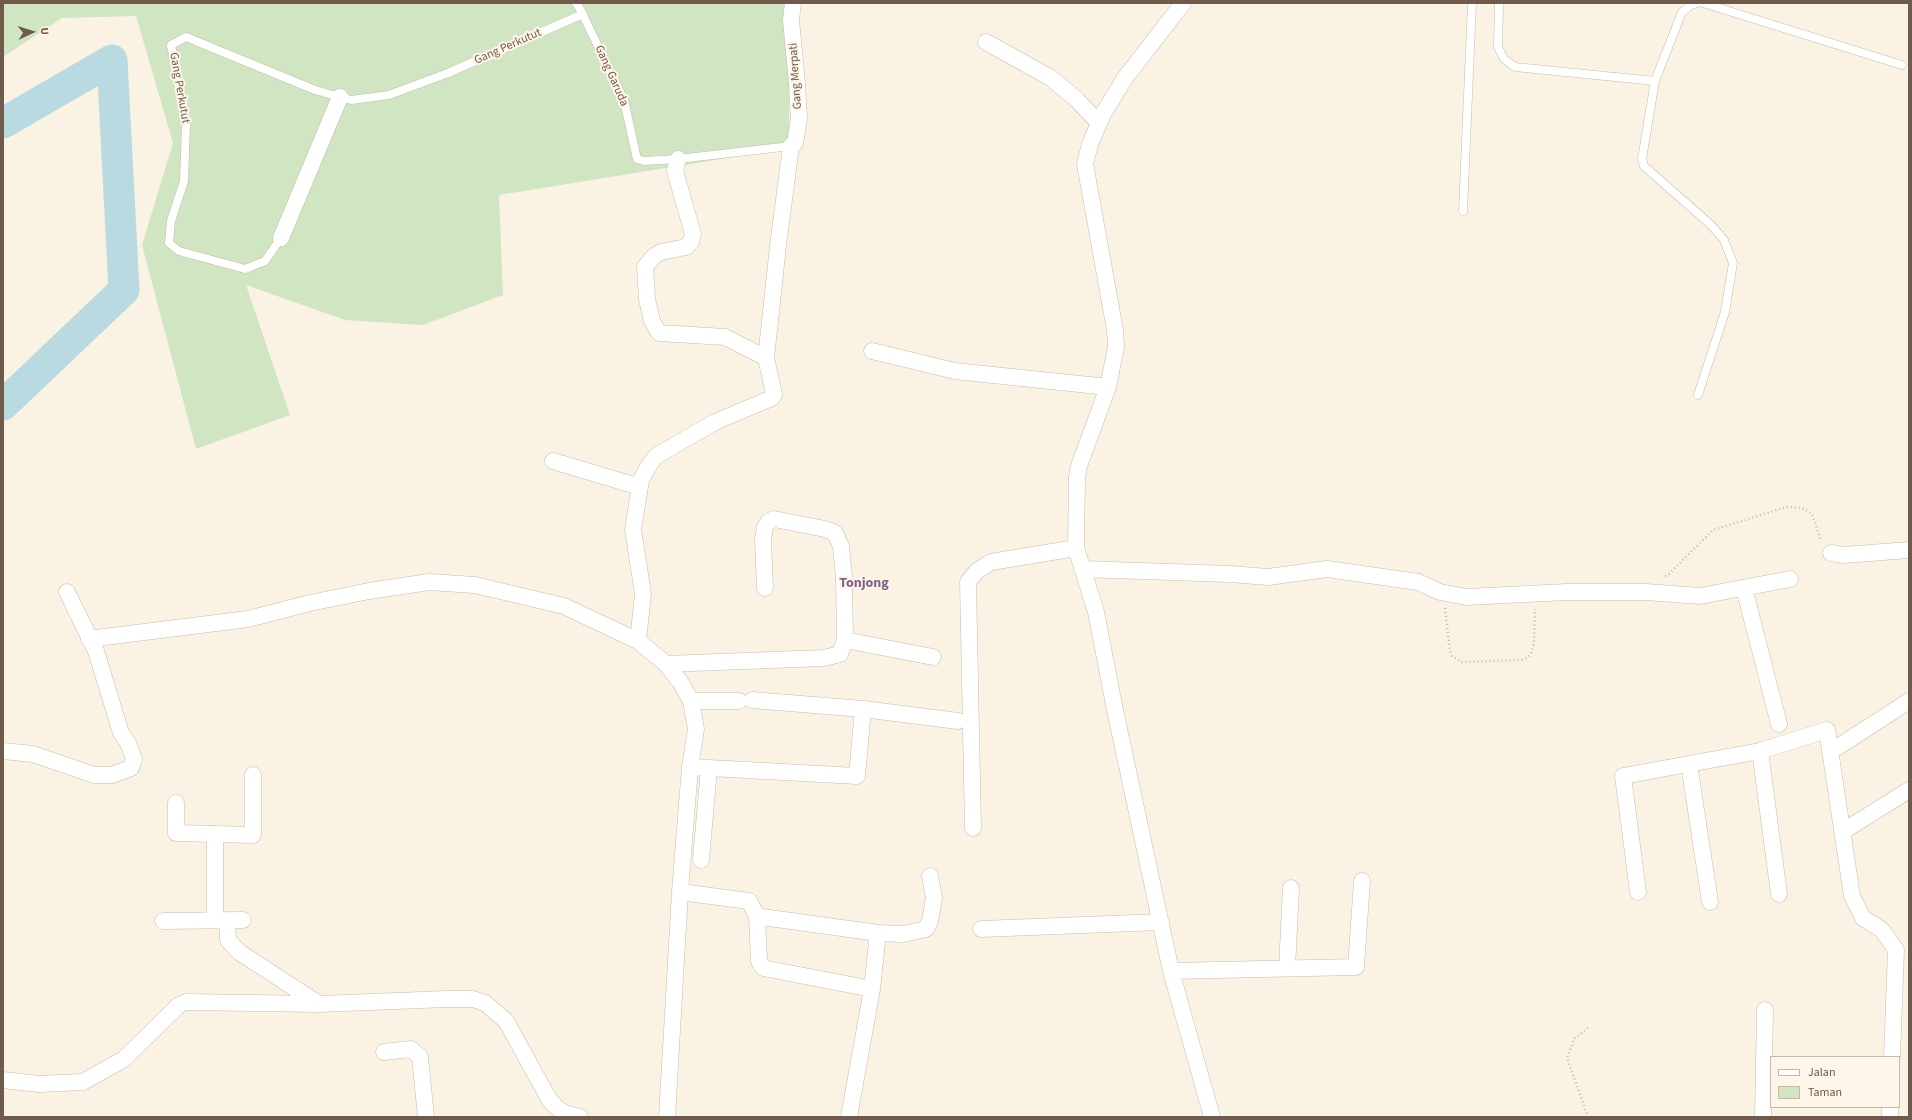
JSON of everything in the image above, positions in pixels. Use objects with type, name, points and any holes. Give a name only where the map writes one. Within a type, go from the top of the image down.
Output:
[{"type":"street","name":"Gang Merpati","points":[[766,358],[791,146],[795,143],[799,119],[791,20],[793,3]]},
{"type":"street","points":[[1183,3],[1125,78],[1090,144],[1085,164],[1115,330],[1116,347],[1108,387],[1076,477],[1076,548],[1096,612],[1115,710],[1171,971],[1212,1117]]},
{"type":"street","points":[[986,42],[1051,78],[1076,99],[1100,123]]},
{"type":"street","name":"Gang Perkutut","points":[[280,238],[340,97]]},
{"type":"street","points":[[638,641],[642,594],[633,529],[640,487],[648,467],[656,456],[715,422],[772,398],[774,394],[766,358],[725,337],[659,333],[652,321],[647,299],[645,267],[653,257],[661,252],[686,247],[691,242],[693,234],[676,171],[678,159]]},
{"type":"street","points":[[872,351],[955,371],[1108,387]]},
{"type":"street","points":[[553,461],[640,487]]},
{"type":"street","points":[[666,664],[824,658],[840,654],[845,640],[844,578],[840,546],[835,533],[825,529],[774,519],[768,522],[765,527],[763,539],[765,588]]},
{"type":"street","points":[[973,828],[968,582],[977,571],[990,562],[1076,548]]},
{"type":"street","points":[[1831,553],[1844,555],[1909,550]]},
{"type":"street","points":[[1082,569],[1216,573],[1268,577],[1327,569],[1418,582],[1440,592],[1466,597],[1534,595],[1567,592],[1646,592],[1700,596],[1790,579]]},
{"type":"street","points":[[89,639],[248,619],[310,603],[369,591],[429,582],[475,585],[564,606],[638,641],[666,664],[681,683],[691,701],[696,729],[690,767],[680,892],[667,1117]]},
{"type":"street","points":[[1744,588],[1779,724]]},
{"type":"street","points":[[3,751],[33,754],[94,775],[112,776],[131,768],[134,759],[128,743],[121,733],[96,651],[66,592]]},
{"type":"street","points":[[845,640],[933,657]]},
{"type":"street","points":[[691,701],[746,700],[863,709],[958,721]]},
{"type":"street","points":[[1830,752],[1909,701]]},
{"type":"street","points":[[690,767],[857,776],[863,709]]},
{"type":"street","points":[[1638,892],[1623,776],[1760,751],[1827,730],[1852,896],[1863,918],[1882,930],[1896,950],[1892,1056]]},
{"type":"street","points":[[1760,751],[1779,894]]},
{"type":"street","points":[[1689,764],[1710,902]]},
{"type":"street","points":[[701,860],[709,768]]},
{"type":"street","points":[[176,803],[176,833],[253,835],[253,775]]},
{"type":"street","points":[[1842,832],[1909,790]]},
{"type":"street","points":[[215,834],[221,920],[228,940],[239,952],[319,1004]]},
{"type":"street","points":[[757,916],[878,933],[902,934],[926,929],[933,913],[934,898],[930,876]]},
{"type":"street","points":[[1171,971],[1356,967],[1362,881]]},
{"type":"street","points":[[1287,968],[1291,888]]},
{"type":"street","points":[[680,892],[749,901],[757,916],[759,960],[763,968],[872,989]]},
{"type":"street","points":[[163,921],[243,920]]},
{"type":"street","points":[[981,929],[1160,922]]},
{"type":"street","points":[[849,1117],[872,989],[878,933]]},
{"type":"street","points":[[3,1080],[39,1084],[83,1082],[124,1059],[179,1005],[186,1002],[319,1004],[474,999],[485,1003],[506,1021],[549,1099],[564,1113],[580,1117]]},
{"type":"street","points":[[1763,1117],[1765,1010]]},
{"type":"street","points":[[384,1052],[411,1049],[420,1057],[426,1117]]},
{"type":"lane","name":"Gang Garuda","points":[[576,3],[583,14],[624,100],[637,159],[644,161],[678,159],[791,146]]},
{"type":"lane","points":[[1463,211],[1472,3]]},
{"type":"lane","points":[[1499,3],[1498,47],[1504,59],[1515,67],[1655,81]]},
{"type":"lane","points":[[1697,3],[1690,4],[1682,12],[1655,81],[1642,159],[1644,166],[1711,224],[1724,240],[1733,263],[1724,312],[1698,395]]},
{"type":"lane","points":[[1703,3],[1902,66]]},
{"type":"lane","name":"Gang Perkutut","points":[[280,238],[265,261],[245,269],[179,251],[169,243],[171,221],[184,181],[186,125],[171,45],[186,37],[315,90],[351,100],[389,95],[448,73],[583,14]]},
{"type":"path","points":[[1646,592],[1658,579],[1669,574],[1713,530],[1786,507],[1802,508],[1812,514],[1823,545],[1831,553]]},
{"type":"path","points":[[1440,592],[1446,613],[1450,651],[1452,656],[1462,662],[1521,660],[1526,658],[1533,649],[1535,637],[1534,595]]},
{"type":"path","points":[[1588,1028],[1574,1039],[1567,1058],[1588,1117]]},
{"type":"green space","points":[[3,3],[796,3],[789,61],[789,148],[499,195],[503,295],[423,325],[345,320],[246,285],[290,415],[196,449],[142,245],[173,143],[136,16],[62,18],[3,57]]},
{"type":"waterway","points":[[3,123],[112,60],[124,290],[3,405]]},
{"type":"district","name":"Tonjong","points":[[864,584]]}]
